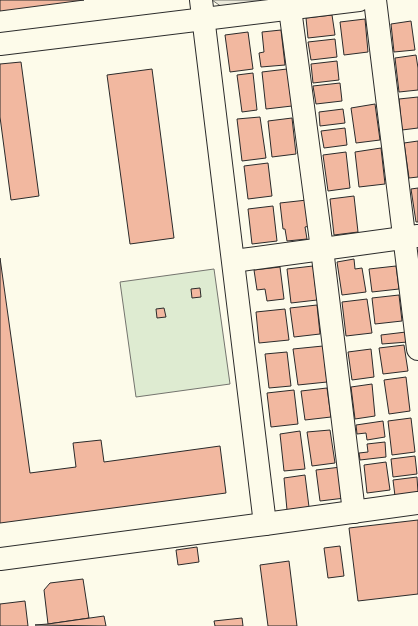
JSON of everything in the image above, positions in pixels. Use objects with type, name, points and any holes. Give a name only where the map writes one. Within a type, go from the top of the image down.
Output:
[{"type":"street","points":[[0,44],[203,9],[290,9],[359,0]]},
{"type":"street","points":[[375,0],[411,237],[418,349]]},
{"type":"street","points":[[203,9],[265,524]]},
{"type":"street","points":[[290,9],[322,249],[354,512]]},
{"type":"street","points":[[234,261],[411,237]]},
{"type":"street","points":[[0,559],[418,503]]},
{"type":"green space","points":[[214,269],[230,384],[136,397],[120,282]]},
{"type":"shaded area","points":[[212,0],[269,0],[222,7]]},
{"type":"building","points":[[0,0],[84,0],[0,11]]},
{"type":"building","points":[[332,15],[335,35],[308,38],[306,18]]},
{"type":"building","points":[[365,19],[368,52],[344,55],[340,22]]},
{"type":"building","points":[[411,21],[415,50],[394,52],[391,24]]},
{"type":"building","points":[[281,30],[285,65],[261,67],[259,53],[264,52],[262,32]]},
{"type":"building","points":[[248,32],[253,69],[230,72],[225,35]]},
{"type":"building","points":[[335,39],[337,57],[311,60],[308,42]]},
{"type":"building","points":[[416,55],[418,68],[418,90],[399,92],[395,58]]},
{"type":"building","points":[[337,61],[339,80],[313,83],[311,64]]},
{"type":"building","points":[[21,62],[39,196],[11,200],[0,117],[0,64]]},
{"type":"building","points":[[152,69],[174,238],[130,244],[107,75]]},
{"type":"building","points":[[287,69],[292,106],[266,109],[262,72]]},
{"type":"building","points":[[253,73],[257,110],[242,112],[237,75]]},
{"type":"building","points":[[340,83],[342,101],[316,104],[313,86]]},
{"type":"building","points":[[418,97],[418,128],[402,130],[399,99]]},
{"type":"building","points":[[375,104],[380,140],[356,143],[351,108]]},
{"type":"building","points":[[343,109],[345,123],[320,126],[319,112]]},
{"type":"building","points":[[260,117],[266,158],[242,161],[237,119]]},
{"type":"building","points":[[292,118],[296,154],[272,157],[268,121]]},
{"type":"building","points":[[345,128],[347,145],[324,148],[321,131]]},
{"type":"building","points":[[418,141],[418,177],[409,178],[404,143]]},
{"type":"building","points":[[381,148],[385,184],[359,187],[355,152]]},
{"type":"building","points":[[346,152],[350,188],[328,191],[323,155]]},
{"type":"building","points":[[268,163],[272,196],[248,199],[244,166]]},
{"type":"building","points":[[418,188],[418,222],[416,222],[411,189]]},
{"type":"building","points":[[354,196],[358,232],[334,235],[330,199]]},
{"type":"building","points":[[307,200],[310,226],[305,227],[307,239],[287,241],[285,229],[283,229],[280,203]]},
{"type":"building","points":[[273,206],[277,241],[252,244],[248,209]]},
{"type":"building","points":[[0,258],[30,473],[76,467],[73,443],[101,440],[104,462],[220,446],[226,493],[0,523]]},
{"type":"building","points":[[354,259],[355,269],[362,268],[366,292],[342,295],[337,262]]},
{"type":"building","points":[[313,266],[317,300],[291,303],[287,269]]},
{"type":"building","points":[[396,266],[399,289],[372,292],[369,269]]},
{"type":"building","points":[[280,267],[284,299],[267,301],[265,289],[257,290],[254,270]]},
{"type":"building","points":[[200,288],[201,297],[192,298],[191,289]]},
{"type":"building","points":[[399,295],[402,321],[375,324],[372,298]]},
{"type":"building","points":[[367,299],[372,333],[346,336],[342,302]]},
{"type":"building","points":[[317,305],[320,334],[294,337],[290,308]]},
{"type":"building","points":[[164,308],[166,317],[157,318],[156,309]]},
{"type":"building","points":[[285,309],[289,340],[259,343],[256,312]]},
{"type":"building","points":[[406,332],[408,342],[382,344],[381,335]]},
{"type":"building","points":[[404,345],[408,371],[383,374],[379,348]]},
{"type":"building","points":[[323,346],[327,382],[298,385],[293,349]]},
{"type":"building","points":[[371,349],[374,377],[352,380],[348,352]]},
{"type":"building","points":[[287,352],[291,386],[269,388],[265,354]]},
{"type":"building","points":[[406,377],[410,411],[389,414],[384,380]]},
{"type":"building","points":[[372,384],[375,416],[355,419],[351,387]]},
{"type":"building","points":[[327,388],[331,417],[305,420],[301,391]]},
{"type":"building","points":[[294,390],[298,424],[271,427],[267,393]]},
{"type":"building","points":[[411,418],[415,452],[392,455],[388,421]]},
{"type":"building","points":[[383,421],[385,437],[367,440],[366,433],[357,434],[356,425]]},
{"type":"building","points":[[330,430],[335,463],[312,466],[307,432]]},
{"type":"building","points":[[300,431],[305,469],[284,471],[280,434]]},
{"type":"building","points":[[385,442],[386,457],[360,460],[359,453],[368,452],[367,444]]},
{"type":"building","points":[[415,456],[417,474],[393,477],[391,459]]},
{"type":"building","points":[[386,462],[390,490],[367,493],[364,465]]},
{"type":"building","points":[[341,467],[345,498],[320,501],[316,470]]},
{"type":"building","points":[[305,475],[309,507],[287,510],[284,478]]},
{"type":"building","points":[[417,477],[418,493],[395,496],[393,480]]},
{"type":"building","points":[[418,520],[418,594],[358,601],[349,528]]},
{"type":"building","points":[[340,546],[344,576],[328,578],[324,548]]},
{"type":"building","points":[[197,547],[199,562],[178,565],[176,550]]},
{"type":"building","points":[[289,561],[297,626],[268,626],[260,565]]},
{"type":"building","points":[[83,579],[89,618],[48,624],[44,590],[50,583]]},
{"type":"building","points":[[25,601],[28,626],[0,626],[0,604]]},
{"type":"building","points":[[104,616],[106,626],[35,625],[48,624]]},
{"type":"building","points":[[242,618],[243,626],[215,626],[214,621]]}]
